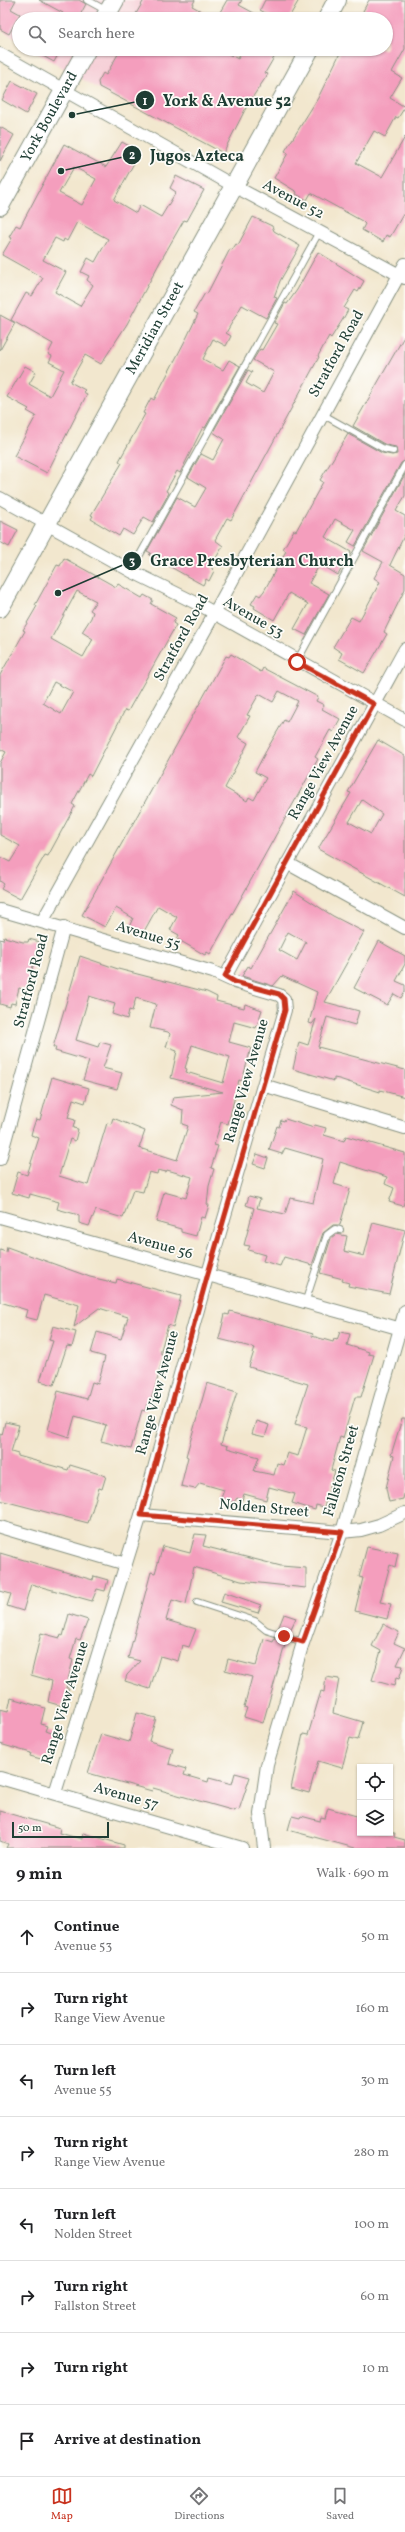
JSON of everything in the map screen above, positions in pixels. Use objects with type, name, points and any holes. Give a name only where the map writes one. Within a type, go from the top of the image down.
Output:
[{"type":"street","points":[[330,12],[336,1]]},
{"type":"street","name":"Avenue 52","points":[[0,54],[234,186],[402,277]]},
{"type":"street","name":"York Boulevard","points":[[0,206],[84,56]]},
{"type":"street","name":"Meridian Street","points":[[0,608],[306,56]]},
{"type":"street","name":"Stratford Road","points":[[42,922],[214,614],[322,414],[402,277],[405,264]]},
{"type":"street","name":"Avenue 53","points":[[0,498],[405,720]]},
{"type":"street","name":"Range View Avenue","points":[[225,976],[405,649]]},
{"type":"street","points":[[287,863],[405,928]]},
{"type":"street","name":"Avenue 55","points":[[0,910],[64,927],[225,976],[235,982],[279,994],[284,999]]},
{"type":"street","name":"Stratford Road","points":[[0,1159],[64,927]]},
{"type":"street","name":"Range View Avenue","points":[[56,1793],[141,1515],[207,1277],[285,1010],[284,999]]},
{"type":"street","points":[[262,1085],[405,1128]]},
{"type":"street","name":"Avenue 56","points":[[0,1216],[207,1277],[402,1330]]},
{"type":"street","name":"Fallston Street","points":[[264,1848],[260,1814],[268,1765],[303,1642],[342,1532],[402,1330],[405,1311]]},
{"type":"street","name":"Nolden Street","points":[[141,1515],[342,1532],[362,1530],[379,1525],[405,1513]]},
{"type":"street","points":[[0,1527],[126,1564]]},
{"type":"street","name":"Avenue 57","points":[[0,1778],[242,1848]]},
{"type":"lane","points":[[87,0],[109,10]]},
{"type":"lane","points":[[131,571],[319,232]]},
{"type":"lane","points":[[322,414],[384,449],[393,451]]},
{"type":"lane","points":[[297,662],[405,465]]},
{"type":"lane","points":[[304,1303],[327,1235],[335,1229],[340,1230]]},
{"type":"lane","points":[[197,1602],[255,1621],[266,1630],[303,1642]]},
{"type":"shaded area","points":[[5,0],[173,0],[166,12],[12,12],[12,37],[0,29],[0,10]]},
{"type":"shaded area","points":[[43,56],[142,56],[118,100]]},
{"type":"building","points":[[0,0],[16,0],[11,9],[16,12],[12,12],[12,29],[9,34],[0,29]]},
{"type":"building","points":[[39,0],[79,0],[86,4],[82,12],[61,12]]},
{"type":"building","points":[[144,0],[195,0],[192,6],[203,12],[137,12]]},
{"type":"building","points":[[227,0],[242,0],[239,5],[252,12],[220,12]]},
{"type":"building","points":[[265,0],[299,0],[292,12],[264,12],[260,10]]},
{"type":"building","points":[[369,0],[405,0],[405,49],[392,72],[402,78],[390,98],[405,107],[398,118],[396,117],[385,137],[374,131],[356,163],[382,177],[405,137],[405,211],[390,237],[386,235],[383,242],[362,230],[365,224],[362,221],[311,193],[307,200],[274,178],[288,153],[285,151],[318,98],[339,56],[393,56],[393,12],[363,11]]},
{"type":"building","points":[[43,56],[57,56],[54,62]]},
{"type":"building","points":[[117,56],[232,56],[238,59],[240,56],[275,56],[265,73],[268,74],[248,104],[223,153],[99,87],[98,82],[103,73],[106,75]]},
{"type":"building","points":[[12,81],[37,94],[26,114],[2,100]]},
{"type":"building","points":[[0,127],[14,135],[0,161]]},
{"type":"building","points":[[122,142],[140,152],[114,200],[136,213],[140,205],[161,217],[176,192],[170,188],[176,176],[204,190],[187,221],[184,220],[127,324],[101,364],[85,355],[70,382],[85,390],[83,392],[87,394],[47,473],[14,456],[36,416],[27,411],[29,409],[7,397],[25,366],[36,372],[29,384],[50,396],[64,370],[49,362],[52,356],[48,354],[53,344],[11,320],[26,293],[32,296],[43,278],[2,255],[12,238],[9,237],[16,225],[20,227],[64,144],[106,167]],"holes":[[[74,167],[96,179],[82,205],[59,193]],[[77,222],[108,239],[95,262],[88,258],[81,272],[89,276],[87,280],[93,285],[80,306],[55,292],[66,272],[43,260],[55,238],[63,242],[64,239],[67,241]]]},
{"type":"building","points":[[253,217],[272,226],[274,231],[300,246],[280,281],[274,297],[277,298],[266,318],[242,305],[226,333],[231,336],[226,346],[213,339],[203,359],[223,370],[229,360],[240,366],[205,428],[203,427],[180,473],[177,471],[166,491],[169,493],[153,522],[144,517],[133,535],[123,529],[119,536],[91,519],[93,516],[91,515],[122,463],[119,461],[145,414],[143,413],[151,398],[154,400],[187,337],[198,314],[194,312],[205,293],[207,294],[230,249],[232,250],[236,244],[238,245]]},
{"type":"building","points":[[318,252],[364,281],[358,292],[355,290],[344,308],[348,310],[331,338],[329,336],[231,520],[227,518],[215,540],[223,546],[213,563],[212,569],[214,571],[209,581],[206,579],[203,585],[149,555],[151,553],[147,551],[177,497],[195,507],[206,488],[188,477],[201,454],[213,460],[224,439],[213,432],[248,370],[252,372],[246,383],[263,393],[274,372],[253,360],[260,349],[262,350],[277,324],[274,323],[285,303],[287,304],[297,290]]},
{"type":"building","points":[[0,315],[15,323],[0,350]]},
{"type":"building","points":[[405,335],[405,461],[401,463],[355,546],[348,542],[355,530],[335,519],[325,537],[351,552],[338,575],[320,564],[309,583],[329,594],[306,635],[294,629],[308,604],[289,593],[274,620],[254,608],[255,606],[251,604],[257,594],[260,596],[264,591],[286,551],[283,549],[294,530],[296,531],[323,482],[320,480],[348,434],[382,453],[392,455],[397,454],[396,447],[386,445],[353,426]]},
{"type":"building","points":[[405,474],[405,496],[396,511],[405,516],[405,534],[390,565],[405,574],[405,589],[384,632],[387,634],[364,673],[339,659],[342,653],[333,647],[351,617],[359,621],[380,582],[374,578],[383,562],[363,551]]},
{"type":"building","points":[[0,521],[18,530],[9,547],[0,542]]},
{"type":"building","points":[[64,558],[116,587],[118,584],[142,598],[144,595],[153,600],[151,604],[176,618],[173,623],[176,625],[128,711],[125,710],[91,776],[88,774],[72,804],[75,806],[48,856],[45,855],[20,899],[1,889],[4,884],[0,881],[0,857],[10,862],[20,846],[0,835],[0,763],[6,752],[0,749],[0,675],[25,631],[23,630],[37,606],[35,605],[57,565],[60,566]],"holes":[[[77,591],[96,601],[90,610],[93,612],[91,618],[82,632],[93,639],[83,657],[51,639]],[[54,682],[73,692],[61,714],[43,703]]]},
{"type":"building","points":[[231,654],[261,672],[263,668],[318,697],[316,701],[324,705],[322,709],[340,719],[333,732],[330,730],[315,757],[318,759],[210,954],[207,952],[205,955],[177,939],[179,935],[170,930],[177,917],[158,906],[142,935],[129,927],[133,918],[116,908],[105,927],[82,915],[226,656],[229,657]],"holes":[[[279,691],[298,701],[287,722],[284,720],[255,772],[266,778],[254,800],[249,797],[247,801],[225,788],[248,743],[238,737],[250,716],[247,715],[259,694],[273,702]]]},
{"type":"building","points":[[378,740],[405,756],[405,897],[318,849],[351,793],[348,792]],"holes":[[[362,800],[382,814],[371,834],[349,822]]]},
{"type":"building","points":[[294,891],[333,916],[364,932],[325,1002],[359,1011],[355,1025],[327,1017],[318,1047],[405,1070],[405,1097],[380,1090],[380,1092],[339,1079],[334,1078],[334,1081],[293,1069],[299,1042],[308,1045],[316,1019],[312,1024],[309,1023],[317,992],[282,976],[273,986],[242,976],[248,966],[251,968]],"holes":[[[288,932],[306,942],[297,960],[279,950]]]},
{"type":"building","points":[[4,937],[23,942],[28,942],[29,939],[40,942],[26,990],[19,988],[15,1004],[11,1003],[10,1007],[0,1004],[0,939],[3,940]]},
{"type":"building","points":[[379,941],[405,956],[405,964],[396,981],[405,985],[405,991],[401,998],[394,994],[387,1005],[354,988]]},
{"type":"building","points":[[80,956],[118,969],[207,992],[217,997],[216,1001],[244,1008],[245,1004],[262,1010],[256,1028],[234,1022],[229,1042],[251,1048],[242,1081],[239,1080],[228,1124],[221,1122],[214,1145],[218,1146],[211,1168],[214,1169],[209,1186],[207,1205],[209,1205],[205,1218],[201,1217],[196,1236],[181,1232],[181,1229],[156,1222],[164,1192],[186,1198],[192,1177],[167,1170],[166,1172],[158,1170],[157,1174],[149,1172],[143,1192],[133,1190],[123,1218],[96,1210],[89,1226],[79,1223],[79,1215],[57,1209],[59,1202],[30,1194],[29,1198],[12,1193],[18,1172],[27,1175],[39,1138],[31,1135],[32,1131],[36,1119],[40,1120],[52,1077],[89,1088],[85,1103],[73,1099],[68,1118],[75,1120],[73,1128],[78,1129],[75,1141],[70,1139],[59,1176],[88,1185],[107,1123],[111,1124],[113,1118],[145,1131],[139,1148],[177,1160],[188,1126],[182,1124],[183,1110],[171,1105],[173,1097],[223,1092],[171,1078],[177,1051],[166,1047],[170,1034],[168,1032],[150,1028],[156,1004],[136,998],[132,1011],[129,1010],[127,1019],[112,1014],[115,1004],[89,996],[76,1040],[98,1047],[100,1042],[111,1045],[103,1068],[122,1073],[117,1089],[83,1080],[89,1061],[55,1051],[56,1047],[53,1047]],"holes":[[[192,1045],[230,1057],[223,1083],[186,1072],[187,1069],[185,1068]]]},
{"type":"building","points":[[285,1119],[314,1128],[315,1125],[326,1128],[324,1135],[344,1141],[346,1136],[405,1153],[405,1199],[403,1206],[389,1202],[394,1188],[385,1184],[387,1177],[340,1162],[334,1184],[350,1189],[340,1225],[333,1225],[323,1233],[312,1265],[284,1257],[280,1266],[263,1261],[265,1255],[248,1250],[250,1246],[244,1245],[254,1208],[246,1205],[249,1196],[260,1199],[257,1208],[285,1214],[290,1198],[313,1203],[323,1159],[285,1148],[282,1154],[269,1150],[277,1126],[279,1127],[281,1120],[284,1121]]},
{"type":"building","points":[[257,1154],[268,1158],[265,1168],[253,1164]]},
{"type":"building","points":[[373,1222],[405,1230],[389,1294],[348,1286],[349,1283],[342,1281],[343,1279],[320,1273],[331,1238],[336,1234],[347,1236],[344,1251],[364,1256]]},
{"type":"building","points":[[7,1247],[90,1277],[116,1283],[117,1279],[181,1296],[173,1327],[168,1325],[161,1350],[161,1354],[164,1355],[155,1388],[149,1405],[147,1404],[145,1411],[142,1410],[131,1449],[101,1441],[106,1425],[75,1416],[69,1437],[48,1430],[58,1391],[87,1399],[92,1382],[98,1384],[105,1357],[91,1353],[97,1332],[121,1339],[128,1317],[99,1308],[74,1327],[79,1305],[44,1295],[37,1320],[25,1317],[27,1310],[0,1302],[0,1250],[6,1252]]},
{"type":"building","points":[[230,1311],[313,1334],[312,1336],[333,1342],[334,1339],[337,1340],[340,1332],[350,1334],[347,1345],[374,1355],[361,1397],[355,1397],[343,1438],[340,1437],[331,1470],[335,1471],[324,1507],[316,1505],[315,1510],[292,1503],[295,1494],[269,1487],[266,1500],[244,1494],[242,1500],[237,1498],[234,1502],[221,1498],[224,1490],[200,1483],[195,1489],[181,1486],[188,1457],[186,1456],[207,1383],[237,1392],[221,1444],[228,1446],[227,1448],[259,1457],[254,1471],[274,1475],[277,1463],[283,1465],[287,1453],[298,1456],[307,1427],[295,1424],[308,1384],[249,1367],[255,1348],[219,1339],[225,1314],[229,1315]]},
{"type":"building","points":[[53,1326],[76,1332],[72,1347],[67,1346],[54,1385],[40,1381],[53,1341],[49,1340]]},
{"type":"building","points":[[402,1419],[405,1419],[405,1490],[403,1499],[389,1502],[386,1488],[394,1456],[391,1455]]},
{"type":"building","points":[[256,1421],[269,1425],[265,1437],[252,1434]]},
{"type":"building","points":[[5,1422],[19,1425],[11,1452],[18,1454],[18,1456],[68,1470],[70,1465],[106,1476],[102,1489],[99,1488],[88,1523],[0,1500],[0,1434],[2,1435]]},
{"type":"building","points":[[195,1534],[206,1535],[203,1546],[281,1566],[306,1568],[306,1588],[241,1581],[194,1567],[186,1604],[172,1600],[166,1620],[196,1629],[189,1647],[182,1645],[178,1661],[160,1656],[150,1689],[125,1681],[127,1675],[140,1661],[128,1658],[151,1572],[155,1573],[163,1546],[190,1553]]},
{"type":"building","points":[[367,1547],[398,1553],[395,1567],[390,1565],[380,1602],[391,1604],[387,1619],[355,1611],[363,1578],[359,1577]]},
{"type":"building","points":[[0,1553],[93,1580],[94,1576],[108,1580],[105,1591],[97,1589],[92,1601],[31,1584],[23,1611],[7,1606],[11,1594],[0,1591]]},
{"type":"building","points":[[224,1592],[261,1605],[258,1613],[221,1602]]},
{"type":"building","points":[[69,1614],[88,1620],[80,1640],[76,1639],[70,1659],[73,1660],[66,1688],[69,1688],[62,1706],[48,1702],[52,1681],[31,1675],[41,1633],[60,1638],[61,1635],[63,1636]]},
{"type":"building","points":[[284,1614],[296,1618],[289,1633],[278,1629]]},
{"type":"building","points":[[383,1624],[399,1632],[394,1643],[405,1648],[397,1665],[403,1666],[399,1679],[396,1678],[394,1686],[372,1680],[381,1651],[372,1646]]},
{"type":"building","points":[[275,1638],[286,1641],[263,1723],[244,1717],[247,1708],[244,1707],[252,1677],[225,1670],[228,1659],[256,1666],[264,1639],[273,1642]]},
{"type":"building","points":[[326,1677],[339,1679],[333,1713],[363,1722],[358,1740],[350,1738],[342,1768],[318,1761],[309,1793],[291,1788],[303,1734],[308,1735],[321,1691],[324,1692]]},
{"type":"building","points":[[11,1698],[45,1708],[41,1724],[47,1726],[45,1731],[56,1734],[48,1761],[30,1756],[31,1753],[0,1744],[0,1709],[8,1711]]},
{"type":"building","points":[[137,1713],[156,1718],[149,1741],[173,1748],[169,1764],[186,1769],[184,1775],[208,1782],[209,1778],[232,1784],[235,1773],[250,1777],[239,1810],[236,1809],[235,1811],[153,1788],[152,1791],[88,1773],[101,1734],[129,1742]]},
{"type":"building","points":[[328,1808],[357,1816],[357,1836],[393,1836],[393,1833],[395,1833],[394,1837],[405,1840],[405,1848],[355,1848],[288,1830],[292,1816],[300,1818],[301,1816],[320,1821],[321,1817],[325,1818]]},
{"type":"building","points":[[0,1811],[60,1828],[59,1833],[82,1839],[83,1833],[124,1845],[124,1848],[6,1848],[8,1844],[0,1841]]},
{"type":"place","name":"York & Avenue 52","points":[[72,115]]},
{"type":"place","name":"Jugos Azteca","points":[[61,171]]},
{"type":"place","name":"Grace Presbyterian Church","points":[[58,593]]},
{"type":"route","points":[[284,1636],[303,1642],[342,1532],[141,1515],[207,1277],[285,1010],[284,999],[279,994],[235,982],[225,976],[374,704],[297,662]]}]
